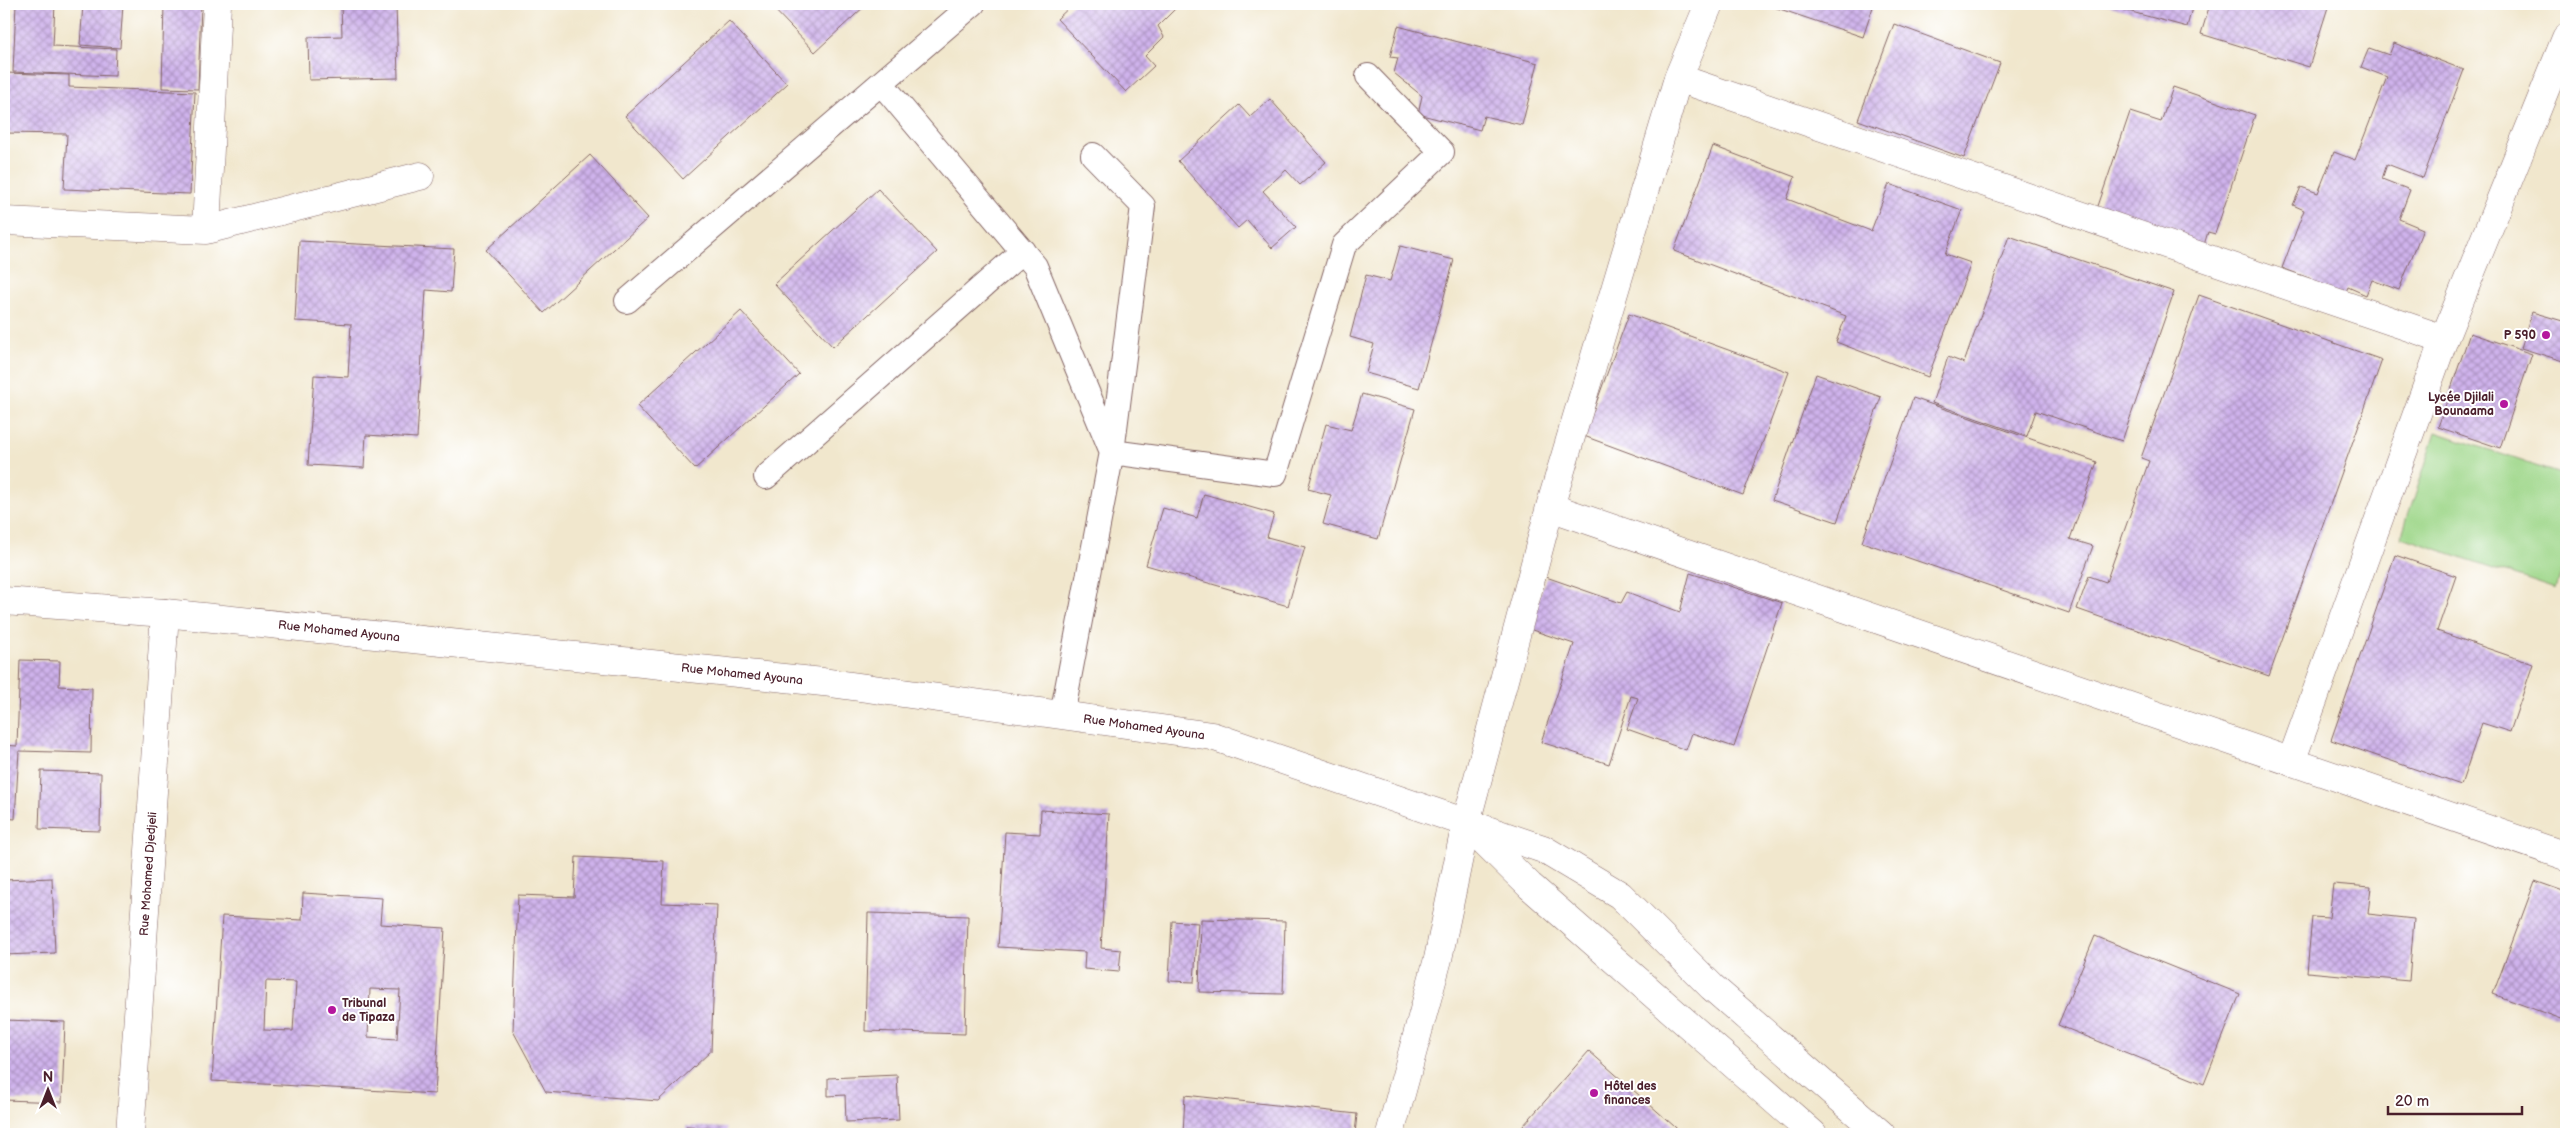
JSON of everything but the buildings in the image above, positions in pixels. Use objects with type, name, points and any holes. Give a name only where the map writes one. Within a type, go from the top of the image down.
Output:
[{"type":"street","points":[[206,230],[218,4]]},
{"type":"street","points":[[1390,1134],[1438,959],[1466,823],[1550,507],[1678,78],[1710,4]]},
{"type":"street","points":[[2291,762],[2444,339],[2566,38]]},
{"type":"street","points":[[1678,78],[2444,339]]},
{"type":"street","points":[[4,221],[206,230],[420,176]]},
{"type":"street","points":[[1550,507],[2566,856]]},
{"type":"street","name":"Rue Mohamed Ayouna","points":[[4,601],[165,613],[823,682],[1212,736],[1543,849],[1620,895],[1712,987],[1881,1134]]},
{"type":"street","name":"Rue Mohamed Djedjeli","points":[[130,1134],[165,613]]},
{"type":"street","points":[[1466,823],[1530,886],[1813,1134]]},
{"type":"lane","points":[[627,301],[973,4]]},
{"type":"lane","points":[[1112,452],[1275,474],[1344,245],[1442,152],[1368,76]]},
{"type":"lane","points":[[881,83],[1035,266],[1112,452]]},
{"type":"lane","points":[[1062,715],[1112,452],[1143,206],[1094,154]]},
{"type":"lane","points":[[766,477],[1022,251]]},
{"type":"green space","points":[[2436,432],[2566,476],[2566,558],[2556,589],[2401,537]]},
{"type":"place","name":"P 590","points":[[2546,335]]},
{"type":"place","name":"Lycée Djilali Bounaama","points":[[2504,404]]},
{"type":"place","name":"Tribunal de Tipaza","points":[[332,1010]]},
{"type":"place","name":"Hôtel des finances","points":[[1594,1093]]}]
